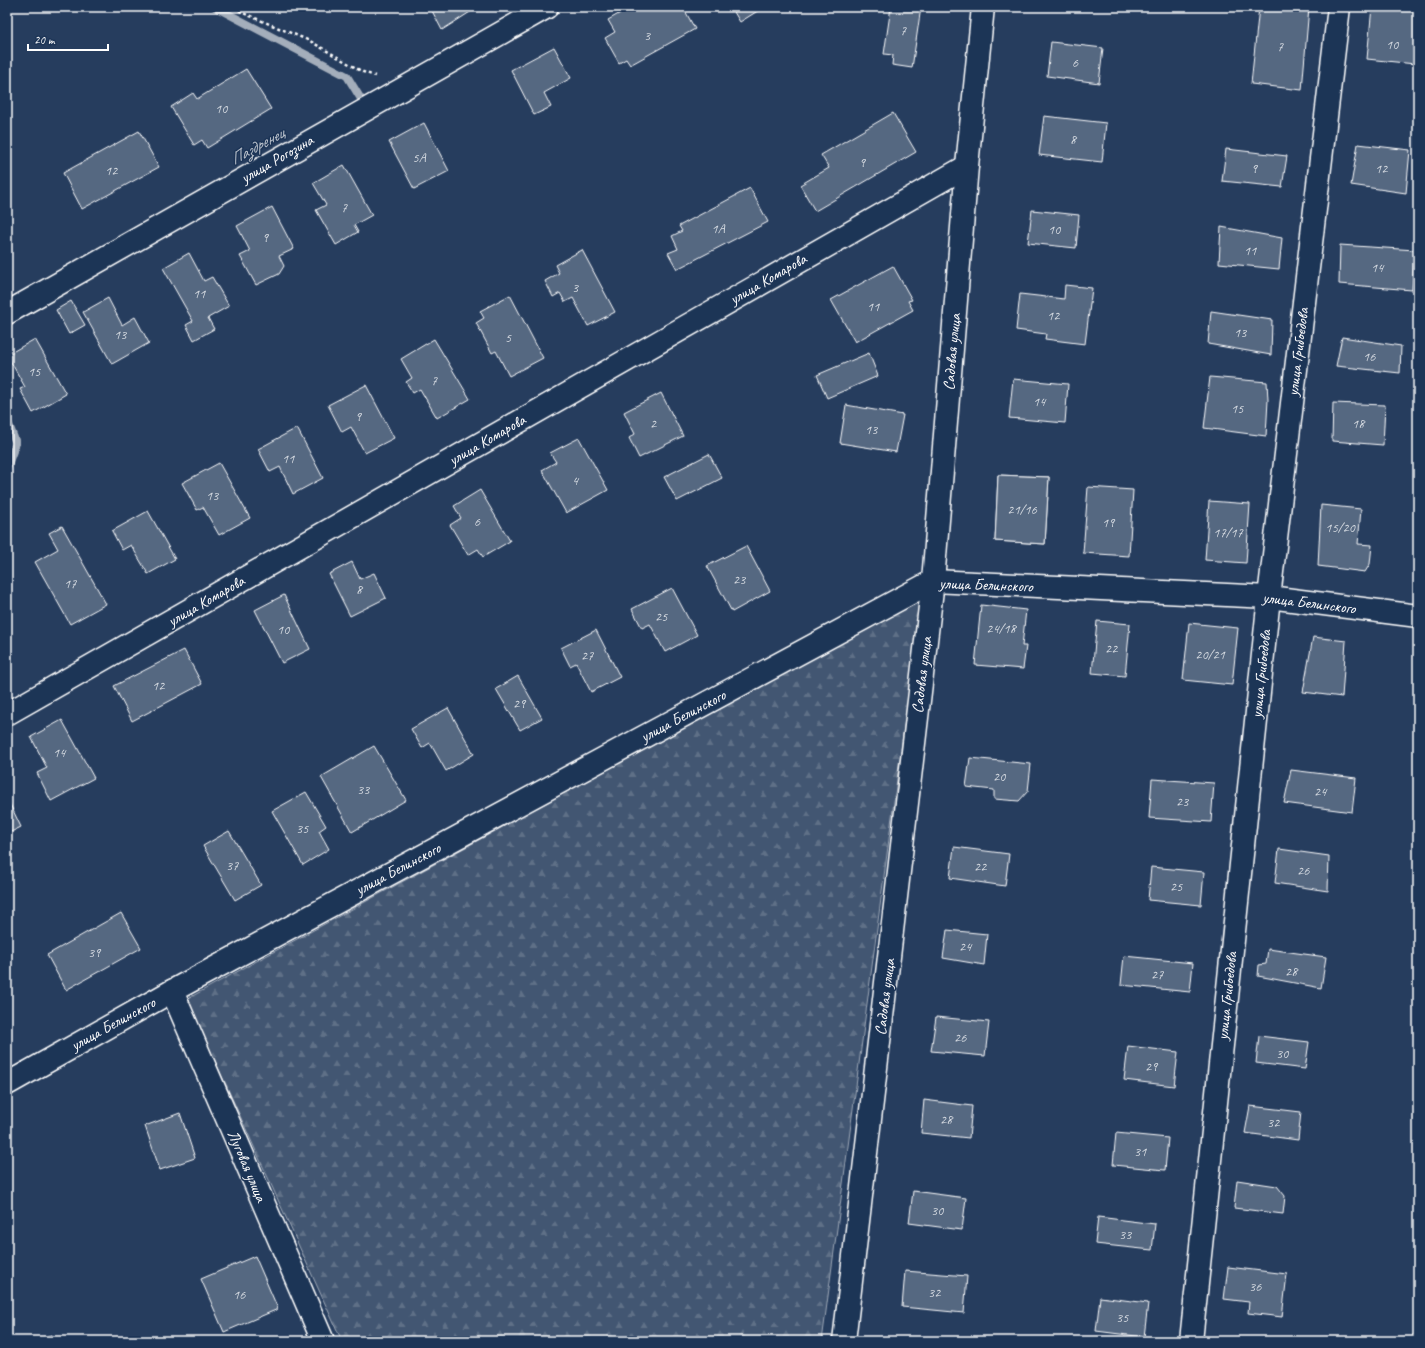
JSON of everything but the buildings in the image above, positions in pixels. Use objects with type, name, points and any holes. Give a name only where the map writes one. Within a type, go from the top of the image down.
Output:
[{"type":"street","name":"улица Рогозина","points":[[7,312],[547,7]]},
{"type":"street","name":"Садовая улица","points":[[844,1341],[933,581],[967,166],[983,7]]},
{"type":"street","name":"улица Грибоедова","points":[[1191,1341],[1269,597],[1339,7]]},
{"type":"street","name":"улица Комарова","points":[[7,714],[967,166]]},
{"type":"street","name":"улица Белинского","points":[[7,1084],[172,991],[933,581],[1269,597],[1418,616]]},
{"type":"street","name":"Луговая улица","points":[[172,991],[322,1341]]},
{"type":"path","points":[[234,7],[243,13],[310,41],[363,72],[385,80],[396,92]]},
{"type":"green space","points":[[921,599],[822,1341],[342,1341],[187,999]]},
{"type":"waterway","name":"Паздренец","points":[[215,7],[347,76],[364,104],[358,107]]},
{"type":"waterway","name":"Паздренец","points":[[7,420],[16,443],[7,467]]}]
